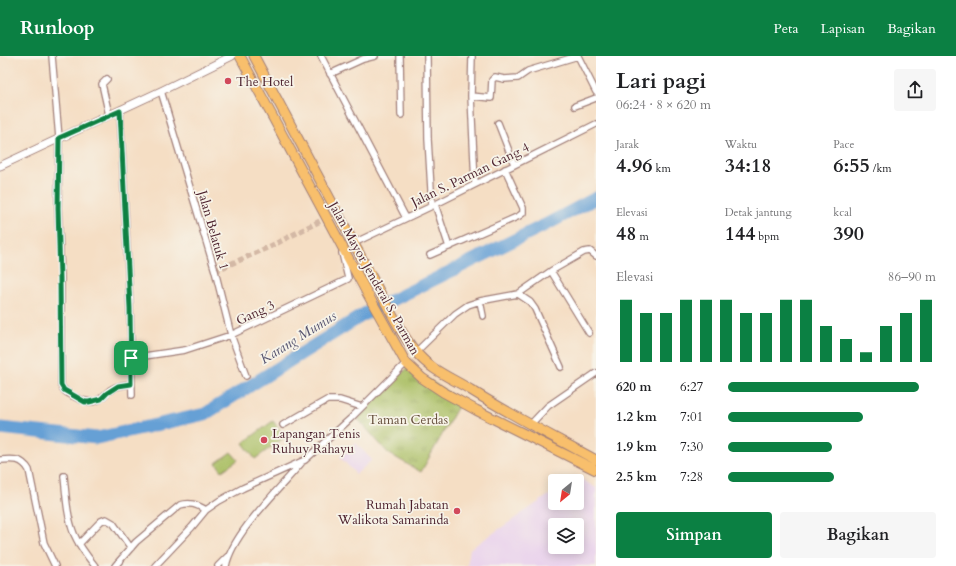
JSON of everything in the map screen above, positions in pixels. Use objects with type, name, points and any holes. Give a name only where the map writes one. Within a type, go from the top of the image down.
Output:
[{"type":"main road","name":"Jalan Mayor Jenderal S. Parman","points":[[240,56],[382,320],[403,366],[443,392],[596,470]]},
{"type":"main road","name":"Jalan Mayor Jenderal S. Parman","points":[[254,56],[391,314],[416,352],[433,368],[450,379],[530,425],[596,460]]},
{"type":"main road","points":[[443,392],[450,379]]},
{"type":"street","points":[[52,56],[59,138],[58,208],[61,385],[64,390],[85,402],[89,402],[101,399],[118,386],[131,384]]},
{"type":"street","points":[[0,166],[120,111],[232,56]]},
{"type":"street","points":[[321,56],[406,218]]},
{"type":"street","points":[[330,74],[363,59],[375,56]]},
{"type":"street","points":[[400,56],[401,115]]},
{"type":"street","points":[[427,56],[428,139],[434,205],[449,247]]},
{"type":"street","points":[[472,56],[471,96],[475,184]]},
{"type":"street","points":[[471,96],[491,98],[492,80],[495,77],[504,79],[518,78],[526,71],[578,56],[596,92]]},
{"type":"street","points":[[107,79],[102,84],[109,115]]},
{"type":"street","name":"Jalan Belatuk 1","points":[[161,91],[215,271],[231,335],[246,376]]},
{"type":"street","points":[[575,106],[596,98]]},
{"type":"street","points":[[120,111],[130,308],[132,394]]},
{"type":"street","points":[[498,123],[514,164]]},
{"type":"street","name":"Jalan S. Parman Gang 4","points":[[354,243],[434,205],[596,124]]},
{"type":"street","points":[[430,255],[520,216],[523,213],[523,208],[505,169]]},
{"type":"street","name":"Gang 3","points":[[131,358],[185,350],[231,335],[348,279],[341,244]]},
{"type":"street","points":[[416,352],[455,314],[468,306],[480,301],[518,294],[551,271],[584,252],[590,251],[596,256]]},
{"type":"street","points":[[551,271],[589,333]]},
{"type":"street","points":[[518,294],[530,302],[535,309],[562,366]]},
{"type":"street","points":[[480,301],[483,316]]},
{"type":"street","points":[[226,566],[228,557],[235,543],[259,511],[305,460],[362,407],[403,366]]},
{"type":"street","points":[[530,425],[548,406],[596,373]]},
{"type":"street","points":[[283,425],[327,400],[340,400],[362,407]]},
{"type":"street","points":[[0,460],[19,460],[25,463],[29,470],[44,543],[55,566]]},
{"type":"street","points":[[155,566],[206,510],[218,501],[305,460]]},
{"type":"street","points":[[64,476],[69,514],[74,533],[79,544],[95,566]]},
{"type":"street","points":[[115,566],[131,548],[180,505],[188,502],[206,510]]},
{"type":"street","points":[[79,544],[101,521],[106,519],[113,524],[131,548]]},
{"type":"street","points":[[218,566],[228,557]]},
{"type":"shaded area","points":[[356,443],[372,460],[356,474],[340,457]]},
{"type":"shaded area","points":[[584,481],[596,488],[596,566],[467,566],[470,549],[548,496],[548,510],[584,510]]},
{"type":"green space","name":"Taman Cerdas","points":[[409,367],[461,401],[421,472],[388,453],[358,419],[392,381]]},
{"type":"green space","name":"Lapangan Tenis Ruhuy Rahayu","points":[[273,421],[285,437],[255,459],[243,443]]},
{"type":"green space","name":"Lapangan Tenis Ruhuy Rahayu","points":[[231,452],[238,460],[222,471],[216,463]]},
{"type":"waterway","name":"Karang Mumus","points":[[0,428],[97,438],[205,414],[366,313],[549,223],[596,198]]},
{"type":"tunnel","points":[[215,271],[269,247],[326,218]]},
{"type":"place","name":"The Hotel","points":[[228,81]]},
{"type":"place","name":"Lapangan Tenis Ruhuy Rahayu","points":[[264,440]]},
{"type":"place","name":"Rumah Jabatan Walikota Samarinda","points":[[457,511]]},
{"type":"route","points":[[120,111],[124,172],[131,358],[131,384],[118,386],[111,389],[97,401],[85,402],[62,388],[58,245],[59,138],[120,111]]}]
